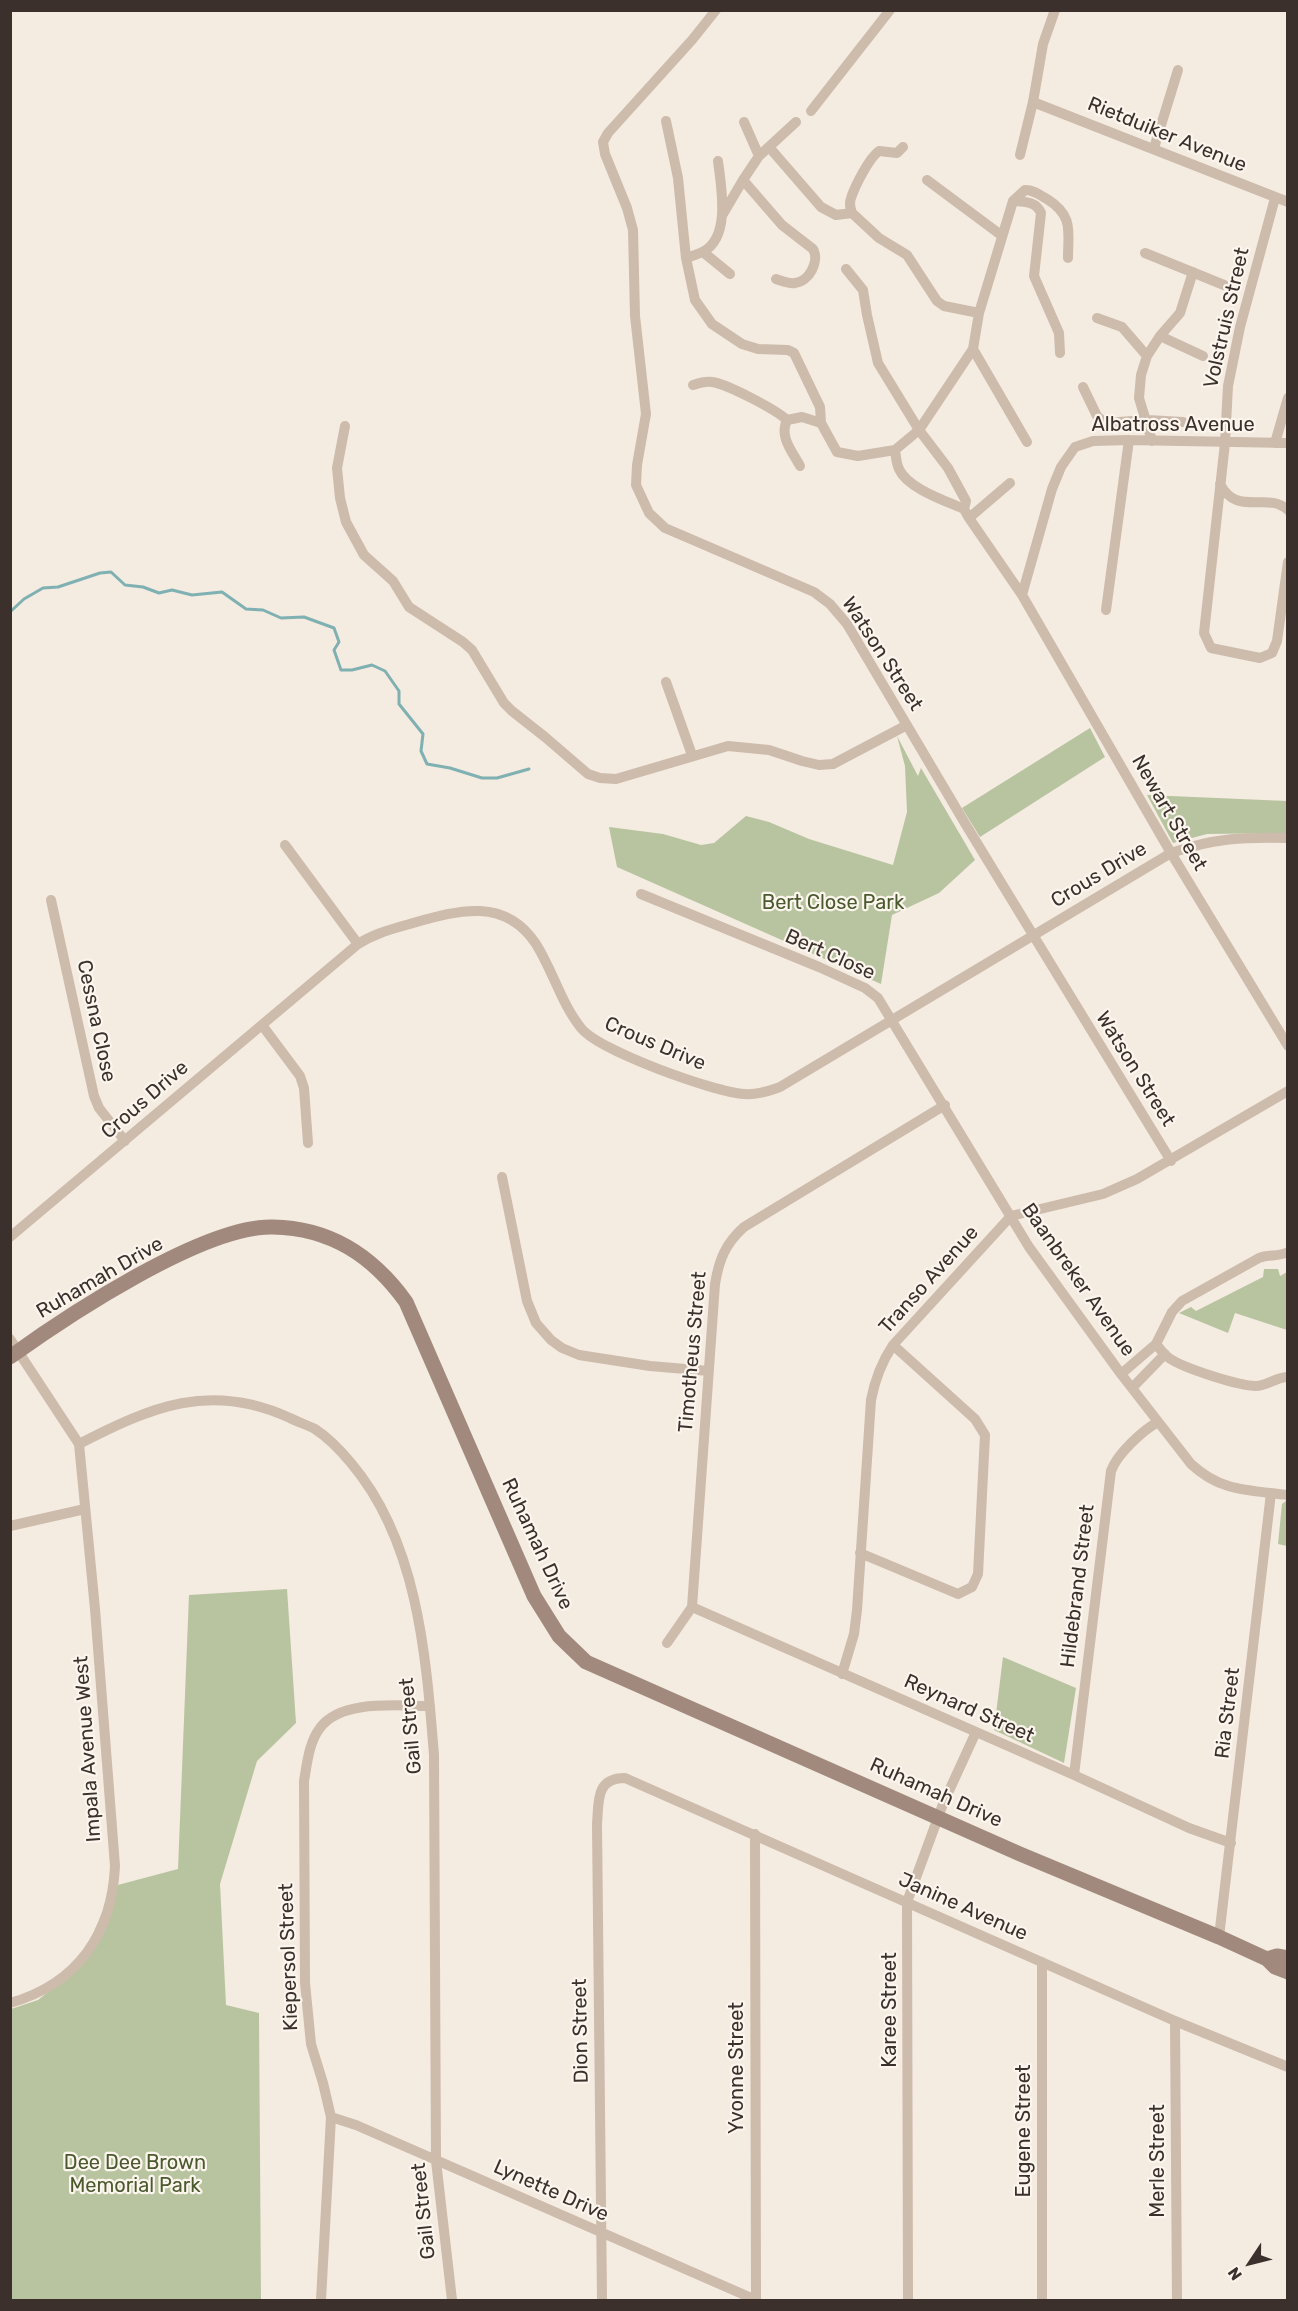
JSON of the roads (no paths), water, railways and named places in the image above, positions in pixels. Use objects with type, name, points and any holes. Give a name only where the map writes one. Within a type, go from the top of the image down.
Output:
[{"type":"street","name":"Watson Street","points":[[716,10],[608,133],[603,142],[605,154],[627,208],[633,230],[635,316],[646,414],[636,484],[652,518],[665,528],[814,591],[825,599],[847,624],[1032,935],[1171,1161]]},
{"type":"street","points":[[811,111],[890,10]]},
{"type":"street","points":[[1020,154],[1033,102],[1043,44],[1055,10]]},
{"type":"street","points":[[1154,148],[1178,70]]},
{"type":"street","name":"Rietduiker Avenue","points":[[1033,102],[1287,202]]},
{"type":"street","points":[[666,121],[678,178],[686,258],[695,300],[712,324],[750,348],[765,351],[788,350],[794,353],[820,407],[820,423],[833,448],[843,454],[858,456],[895,450],[919,430],[973,349],[979,313],[1001,235],[1013,201],[1022,192],[1031,190],[1062,211],[1068,226],[1068,258]]},
{"type":"street","points":[[744,122],[759,156]]},
{"type":"street","points":[[686,258],[703,252],[712,243],[723,214],[759,156],[796,122]]},
{"type":"street","points":[[769,147],[821,207],[836,215],[852,213]]},
{"type":"street","points":[[903,147],[897,153],[879,151],[872,157],[851,197],[852,213],[879,238],[907,255],[937,301],[944,306],[979,313]]},
{"type":"street","points":[[718,161],[723,214]]},
{"type":"street","points":[[743,180],[782,225],[815,251],[814,266],[802,281],[794,284],[776,279]]},
{"type":"street","points":[[927,180],[1001,235]]},
{"type":"street","name":"Volstruis Street","points":[[1275,198],[1228,386],[1225,443],[1204,633],[1211,648],[1260,658],[1272,652],[1277,640],[1287,562]]},
{"type":"street","points":[[1013,201],[1032,204],[1038,207],[1041,213],[1034,276],[1059,333],[1060,353]]},
{"type":"street","points":[[703,252],[730,274]]},
{"type":"street","points":[[1145,253],[1224,285]]},
{"type":"street","points":[[846,269],[863,290],[878,363],[919,430],[948,468],[966,501],[966,513]]},
{"type":"street","points":[[1152,441],[1139,392],[1146,356],[1180,313],[1193,272]]},
{"type":"street","points":[[1098,318],[1122,327],[1146,356]]},
{"type":"street","points":[[1160,336],[1203,356]]},
{"type":"street","points":[[973,349],[1027,442]]},
{"type":"street","points":[[693,385],[706,381],[717,383],[775,410],[788,420],[802,417],[820,423]]},
{"type":"street","points":[[1083,387],[1096,416],[1105,423],[1147,420],[1183,422]]},
{"type":"street","points":[[1275,443],[1287,399]]},
{"type":"street","points":[[788,420],[783,433],[800,466]]},
{"type":"street","points":[[345,426],[337,468],[338,483],[346,522],[359,548],[368,560],[393,581],[409,607],[470,648],[478,657],[504,703],[512,711],[588,774],[600,778],[616,779],[729,746],[769,750],[802,761],[826,765],[867,748],[907,726]]},
{"type":"street","points":[[1106,610],[1129,440]]},
{"type":"street","name":"Albatross Avenue","points":[[1022,596],[1052,489],[1066,457],[1075,447],[1083,443],[1129,440],[1287,443]]},
{"type":"street","points":[[895,450],[898,467],[905,477],[966,513]]},
{"type":"street","points":[[966,513],[1010,483]]},
{"type":"street","points":[[1220,483],[1224,493],[1231,499],[1277,504],[1287,510]]},
{"type":"street","name":"Newart Street","points":[[966,513],[1022,596],[1171,853],[1287,1046]]},
{"type":"street","points":[[666,682],[692,755]]},
{"type":"street","name":"Crous Drive","points":[[10,1237],[358,944],[376,933],[460,911],[486,911],[503,916],[519,924],[536,945],[573,1017],[588,1036],[608,1047],[668,1072],[734,1093],[754,1094],[780,1087],[1171,853],[1219,839],[1287,838]]},
{"type":"street","points":[[285,845],[358,944]]},
{"type":"street","name":"Bert Close","points":[[641,894],[865,988],[885,1005],[892,1021]]},
{"type":"street","name":"Cessna Close","points":[[51,900],[96,1102],[124,1141]]},
{"type":"street","name":"Baanbreker Avenue","points":[[892,1021],[1029,1247],[1121,1374],[1191,1464],[1204,1476],[1229,1487],[1287,1495]]},
{"type":"street","points":[[262,1025],[300,1076],[304,1088],[308,1143]]},
{"type":"street","points":[[1011,1216],[1103,1194],[1137,1179],[1287,1091]]},
{"type":"street","name":"Timotheus Street","points":[[692,1607],[718,1263],[724,1249],[733,1236],[744,1227],[945,1105]]},
{"type":"street","points":[[502,1177],[527,1301],[536,1323],[551,1340],[562,1348],[579,1355],[650,1366],[709,1371]]},
{"type":"street","name":"Transo Avenue","points":[[843,1674],[854,1634],[871,1400],[875,1379],[893,1345],[1011,1216]]},
{"type":"street","name":"Ruhamah Drive","points":[[13,1349],[150,1269],[217,1239],[272,1227],[319,1234],[339,1242],[376,1265],[390,1279],[406,1302],[451,1401],[525,1577],[559,1636],[586,1662],[1219,1937],[1267,1959],[1275,1967],[1287,1972]]},
{"type":"street","points":[[1121,1374],[1156,1344],[1172,1312],[1182,1301],[1258,1258],[1268,1254],[1281,1255],[1287,1252]]},
{"type":"street","points":[[1156,1344],[1179,1364],[1238,1383],[1256,1386],[1280,1377],[1287,1377]]},
{"type":"street","points":[[860,1553],[958,1594],[972,1587],[978,1574],[985,1435],[975,1419],[893,1345]]},
{"type":"street","points":[[13,1349],[79,1444]]},
{"type":"street","points":[[1132,1388],[1165,1354]]},
{"type":"street","name":"Gail Street","points":[[79,1444],[126,1420],[165,1406],[192,1400],[251,1404],[315,1429],[338,1447],[369,1485],[386,1514],[406,1572],[417,1614],[430,1706],[434,1755],[436,2161],[452,2301]]},
{"type":"street","name":"Hildebrand Street","points":[[1074,1775],[1111,1471],[1116,1461],[1147,1428],[1158,1422]]},
{"type":"street","name":"Impala Avenue West","points":[[10,2003],[41,1992],[85,1957],[99,1936],[114,1888],[112,1826],[79,1444]]},
{"type":"street","name":"Ria Street","points":[[1219,1937],[1271,1493]]},
{"type":"street","points":[[10,1526],[85,1509]]},
{"type":"street","points":[[667,1642],[692,1607]]},
{"type":"street","name":"Reynard Street","points":[[692,1607],[1189,1828],[1231,1843]]},
{"type":"street","name":"Kiepersol Street","points":[[321,2301],[331,2117],[311,2044],[305,1983],[304,1781],[307,1763],[320,1728],[342,1711],[357,1707],[430,1706]]},
{"type":"street","name":"Karee Street","points":[[908,2301],[908,1902],[943,1804],[976,1732]]},
{"type":"street","name":"Janine Avenue","points":[[625,1778],[1287,2067]]},
{"type":"street","name":"Dion Street","points":[[602,2301],[597,1824],[601,1788],[611,1780],[625,1778]]},
{"type":"street","name":"Yvonne Street","points":[[755,1834],[756,2301]]},
{"type":"street","name":"Ruhamah Drive","points":[[1267,1959],[1277,1956],[1287,1958]]},
{"type":"street","name":"Eugene Street","points":[[1042,1962],[1042,2301]]},
{"type":"street","name":"Merle Street","points":[[1175,2020],[1177,2301]]},
{"type":"street","name":"Lynette Drive","points":[[331,2117],[356,2125],[756,2301]]},
{"type":"waterway","points":[[10,612],[24,599],[43,588],[58,587],[100,573],[111,572],[125,585],[143,587],[159,593],[172,590],[192,595],[222,592],[246,609],[263,610],[281,618],[304,617],[334,628],[339,642],[334,650],[341,670],[372,665],[385,671],[399,691],[399,704],[423,734],[421,751],[427,764],[482,778],[497,778],[529,769]]},
{"type":"park label","name":"Bert Close Park","points":[[833,903]]},
{"type":"park label","name":"Dee Dee Brown Memorial Park","points":[[135,2174]]}]
